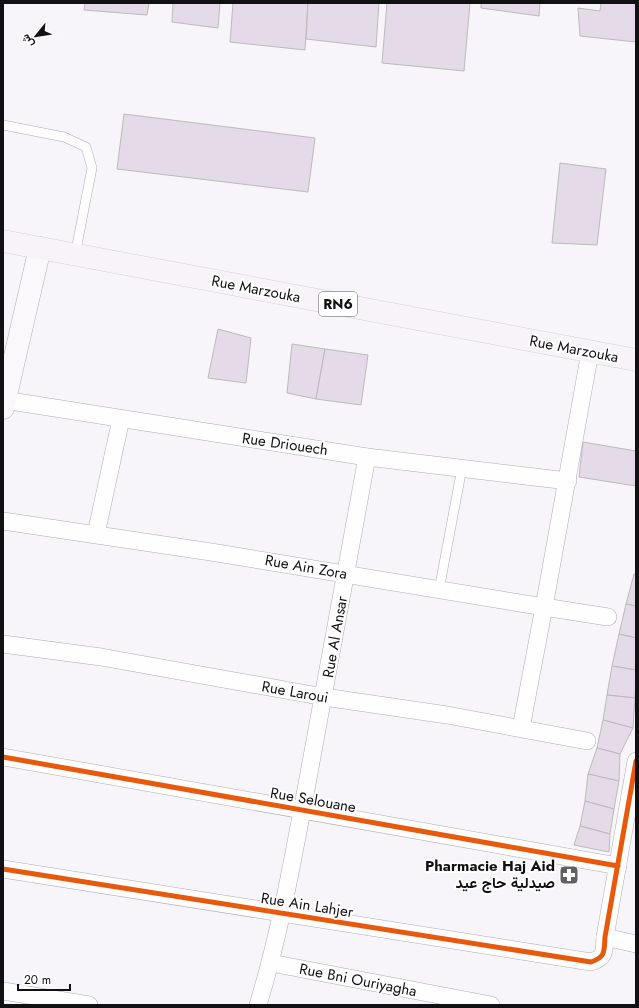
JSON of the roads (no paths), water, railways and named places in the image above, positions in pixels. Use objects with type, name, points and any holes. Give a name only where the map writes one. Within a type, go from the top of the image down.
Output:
[{"type":"main road","name":"RN6","points":[[3,241],[40,248]]},
{"type":"main road","name":"Rue Marzouka","points":[[40,248],[636,360]]},
{"type":"main road","points":[[4,404],[40,248]]},
{"type":"street","points":[[521,728],[568,481],[590,352]]},
{"type":"street","name":"Rue Driouech","points":[[4,404],[121,419],[367,456],[568,481]]},
{"type":"street","points":[[96,534],[121,419]]},
{"type":"street","name":"Rue Al Ansar","points":[[258,1005],[271,963],[282,913],[347,574],[367,456]]},
{"type":"street","name":"Rue Ain Zora","points":[[3,521],[211,552],[608,617]]},
{"type":"street","name":"Rue Laroui","points":[[3,644],[101,657],[324,697],[447,715],[587,741]]},
{"type":"street","name":"Rue Selouane","points":[[3,757],[618,866]]},
{"type":"street","points":[[636,761],[631,817],[618,866],[604,945],[636,944]]},
{"type":"street","name":"Rue Ain Lahjer","points":[[3,869],[591,962],[600,958],[604,945]]},
{"type":"street","name":"Rue Bni Ouriyagha","points":[[271,963],[492,1005]]},
{"type":"street","points":[[3,991],[89,1005]]},
{"type":"lane","points":[[3,125],[64,137],[86,147],[92,168],[75,255]]},
{"type":"lane","points":[[439,590],[462,468]]},
{"type":"place","name":"Pharmacie Haj Aid صيدلية حاج عيد","points":[[569,875]]}]
